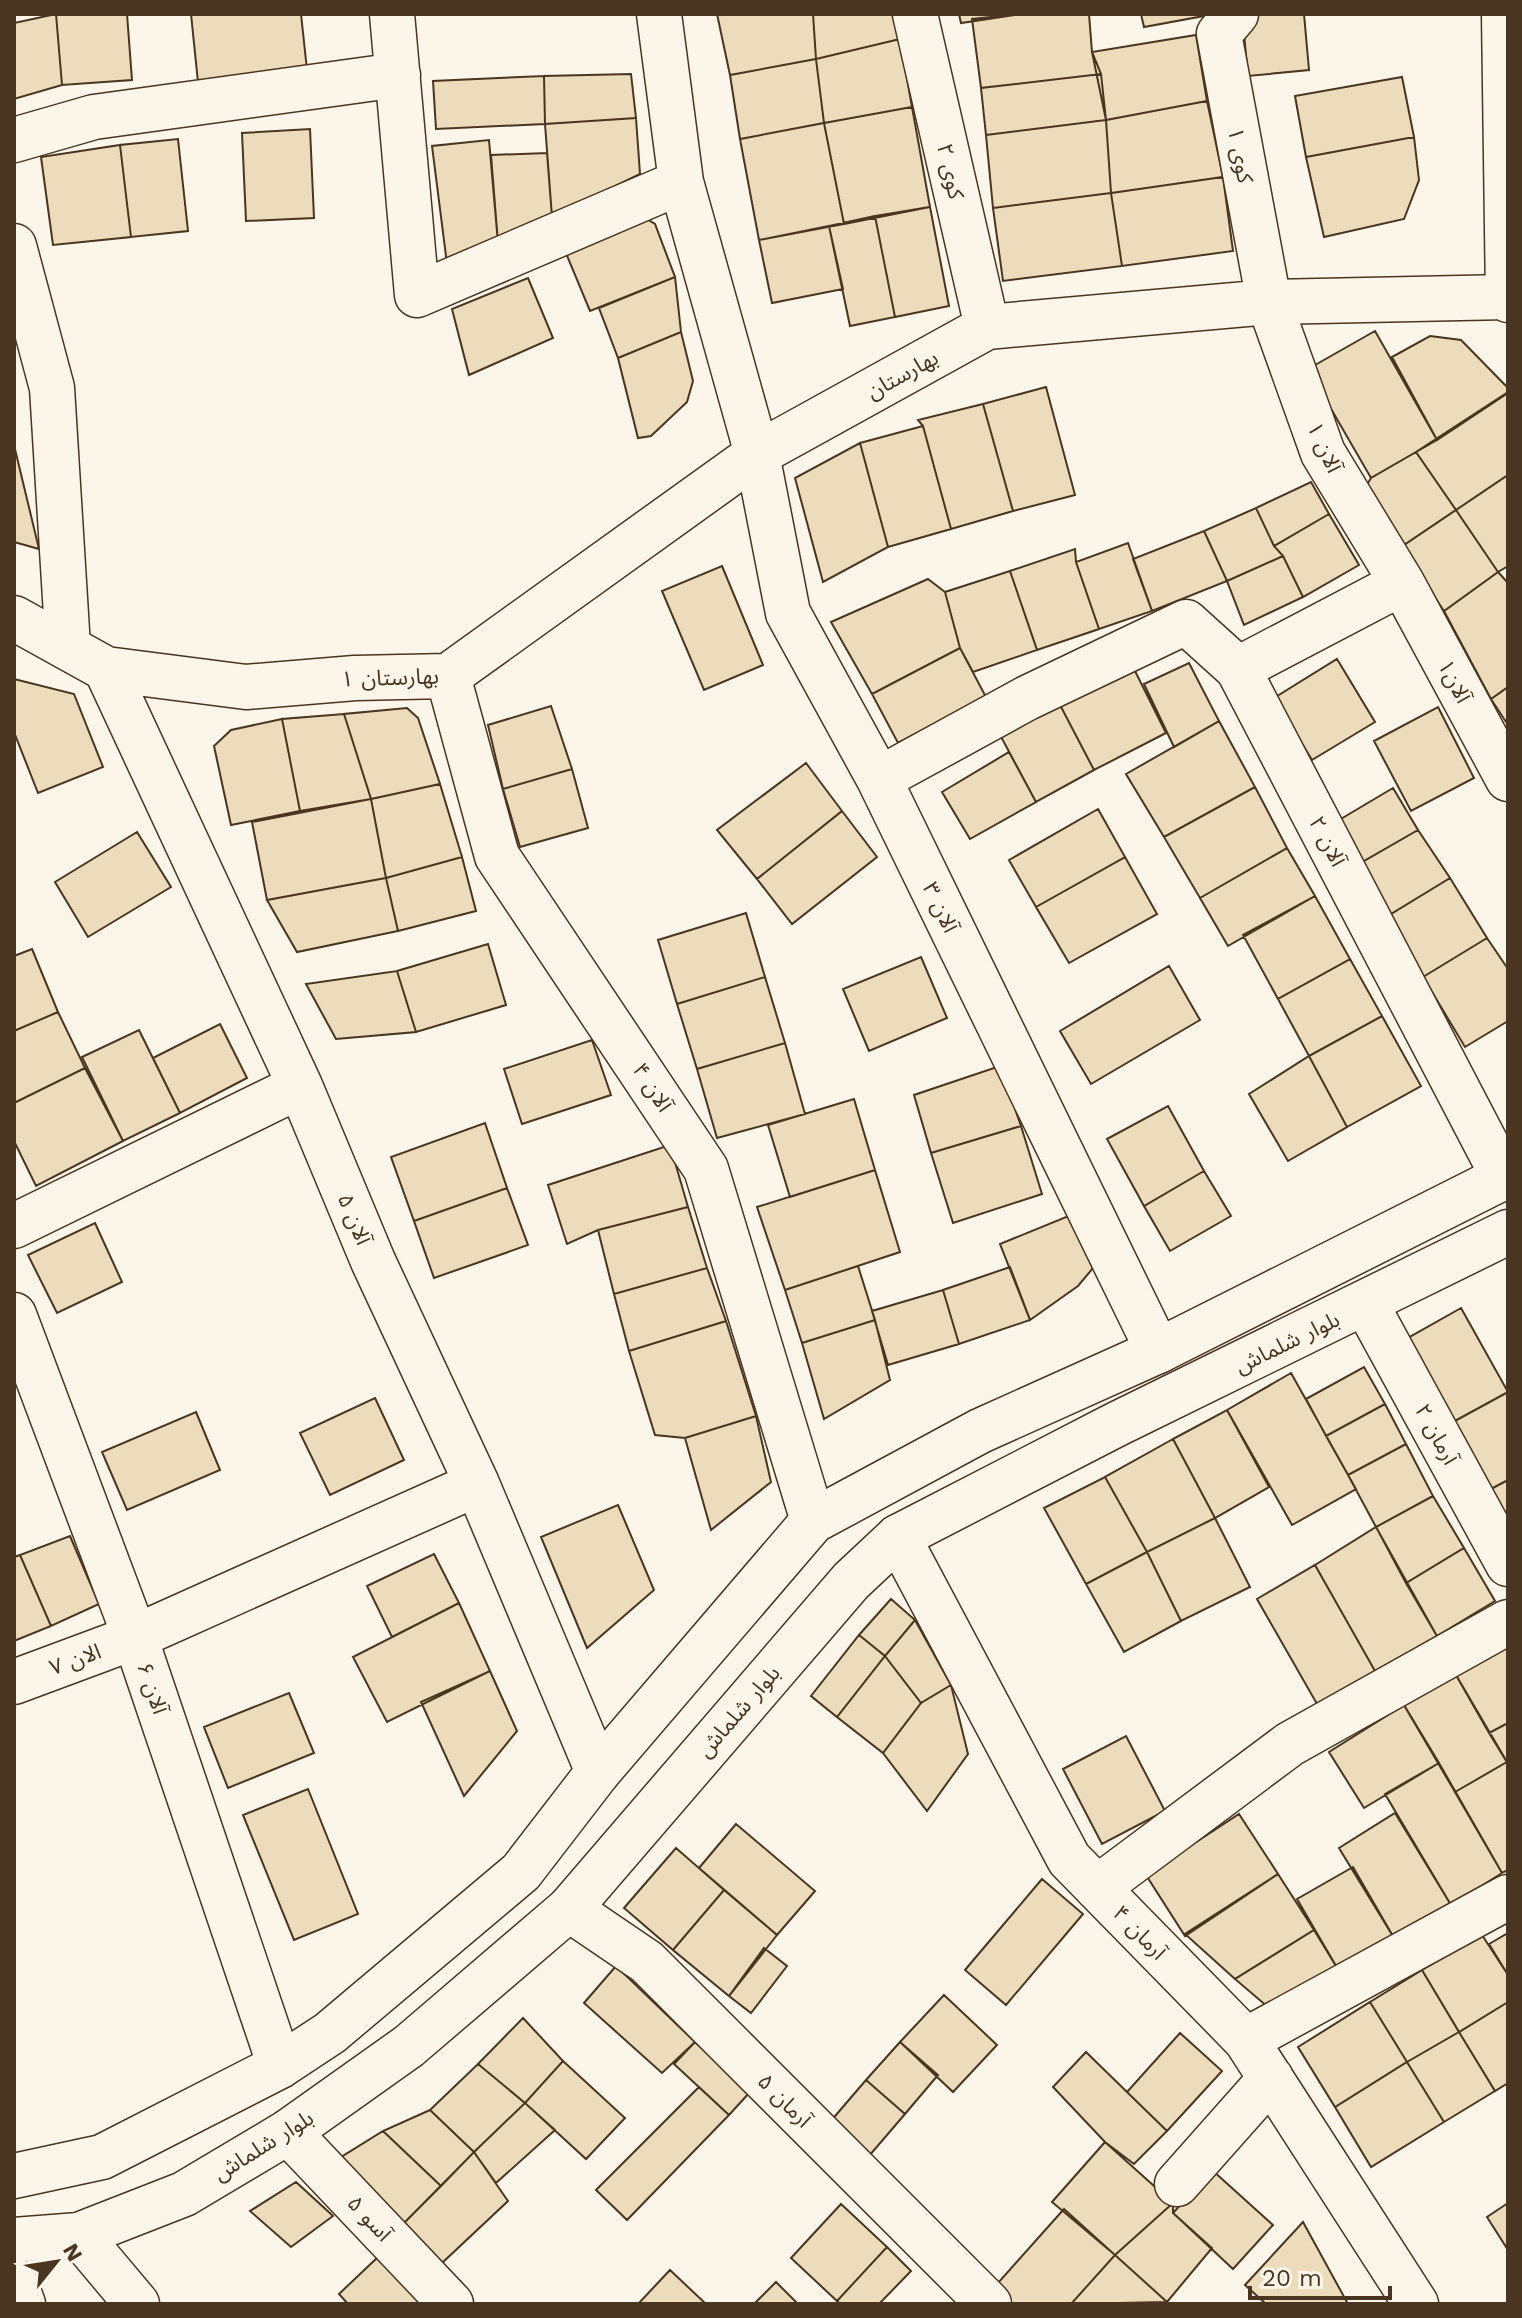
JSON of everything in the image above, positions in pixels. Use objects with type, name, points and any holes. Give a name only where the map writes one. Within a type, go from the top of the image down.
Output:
[{"type":"street","points":[[392,14],[417,295],[681,182]]},
{"type":"street","points":[[659,14],[681,182],[757,454]]},
{"type":"street","name":"کوی ۲","points":[[915,14],[987,327]]},
{"type":"street","name":"کوی ۱","points":[[1236,14],[1219,34],[1269,302]]},
{"type":"street","points":[[1504,14],[1507,298]]},
{"type":"street","points":[[14,140],[94,117],[398,75]]},
{"type":"street","points":[[14,246],[52,388],[68,647]]},
{"type":"street","name":"بهارستان","points":[[757,454],[987,327],[1269,302],[1507,298]]},
{"type":"street","name":"آلان ۱","points":[[1269,302],[1323,453],[1402,583]]},
{"type":"street","name":"بهارستان ۱","points":[[14,618],[106,669],[246,687],[355,678],[448,676],[757,454]]},
{"type":"street","name":"آلان ۳","points":[[757,454],[788,613],[879,779],[1158,1351]]},
{"type":"street","points":[[879,779],[1027,698],[1186,622],[1238,669],[1402,583]]},
{"type":"street","name":"آلان۱","points":[[1402,583],[1508,779]]},
{"type":"street","name":"آلان ۵","points":[[106,669],[300,1086],[373,1261],[477,1484],[598,1772]]},
{"type":"street","name":"آلان ۲","points":[[1238,669],[1507,1177]]},
{"type":"street","name":"آلان ۴","points":[[448,676],[497,856],[706,1169],[813,1521]]},
{"type":"street","points":[[14,1226],[300,1086]]},
{"type":"street","points":[[14,2176],[102,2157],[280,2066],[330,2033],[521,1872],[598,1772],[813,1521],[980,1431],[1158,1351],[1507,1177]]},
{"type":"street","name":"بلوار شلماش","points":[[14,2240],[79,2235],[184,2194],[288,2132],[409,2046],[569,1909],[851,1581],[898,1537],[1117,1424],[1508,1232]]},
{"type":"street","name":"آرمان ۲","points":[[1366,1304],[1508,1564]]},
{"type":"street","name":"آلان ۶","points":[[14,1315],[135,1637],[280,2066]]},
{"type":"street","name":"الان ۷","points":[[14,1682],[135,1637],[477,1484]]},
{"type":"street","name":"آرمان ۴","points":[[898,1537],[1069,1859],[1246,2040],[1411,2301]]},
{"type":"street","points":[[1097,1888],[1290,1744],[1508,1622]]},
{"type":"street","points":[[1246,2040],[1508,1897]]},
{"type":"street","name":"آرمان ۵","points":[[569,1909],[647,1962],[989,2304]]},
{"type":"street","points":[[1177,2184],[1271,2078]]},
{"type":"street","name":"آسو ۵","points":[[288,2132],[451,2304]]},
{"type":"street","points":[[79,2235],[137,2304]]},
{"type":"street","points":[[14,2280],[23,2304]]},
{"type":"building","points":[[56,14],[127,14],[132,80],[62,85]]},
{"type":"building","points":[[56,14],[62,85],[14,99],[14,23]]},
{"type":"building","points":[[191,14],[301,14],[307,70],[198,82]]},
{"type":"building","points":[[717,14],[813,14],[816,59],[730,75]]},
{"type":"building","points":[[813,14],[896,14],[900,39],[816,59]]},
{"type":"building","points":[[959,14],[1021,14],[961,23]]},
{"type":"building","points":[[1021,14],[1089,14],[1092,52],[1101,74],[981,88],[972,19]]},
{"type":"building","points":[[1141,14],[1208,14],[1209,15],[1144,27]]},
{"type":"building","points":[[1253,14],[1304,14],[1309,70],[1248,76],[1244,34]]},
{"type":"building","points":[[1196,35],[1207,101],[1106,120],[1092,52]]},
{"type":"building","points":[[900,39],[912,107],[824,123],[816,59]]},
{"type":"building","points":[[816,59],[824,123],[740,139],[730,75]]},
{"type":"building","points":[[631,74],[636,118],[545,124],[544,76]]},
{"type":"building","points":[[1101,74],[1106,120],[986,135],[981,88]]},
{"type":"building","points":[[544,76],[545,124],[436,129],[433,81]]},
{"type":"building","points":[[1402,77],[1414,137],[1306,157],[1295,96]]},
{"type":"building","points":[[1207,101],[1223,177],[1111,193],[1106,120]]},
{"type":"building","points":[[912,107],[930,207],[844,224],[824,123]]},
{"type":"building","points":[[636,118],[640,174],[552,217],[545,124]]},
{"type":"building","points":[[1106,120],[1111,193],[993,208],[986,135]]},
{"type":"building","points":[[824,123],[844,224],[759,240],[740,139]]},
{"type":"building","points":[[310,129],[314,218],[246,221],[242,133]]},
{"type":"building","points":[[1414,137],[1419,180],[1404,219],[1324,237],[1306,157]]},
{"type":"building","points":[[178,139],[188,231],[131,237],[120,145]]},
{"type":"building","points":[[489,140],[498,243],[447,264],[432,146]]},
{"type":"building","points":[[120,145],[131,237],[53,245],[41,157]]},
{"type":"building","points":[[547,153],[552,217],[498,243],[491,155]]},
{"type":"building","points":[[1223,177],[1233,251],[1122,266],[1111,193]]},
{"type":"building","points":[[1111,193],[1122,266],[1003,281],[993,208]]},
{"type":"building","points":[[930,207],[949,306],[895,317],[875,216]]},
{"type":"building","points":[[640,215],[655,224],[675,277],[590,311],[563,246]]},
{"type":"building","points":[[875,216],[895,317],[850,326],[829,226]]},
{"type":"building","points":[[829,226],[843,289],[772,303],[759,240]]},
{"type":"building","points":[[675,277],[681,332],[618,358],[599,308]]},
{"type":"building","points":[[528,278],[553,338],[469,375],[452,309]]},
{"type":"building","points":[[1375,331],[1437,440],[1371,478],[1308,369]]},
{"type":"building","points":[[681,332],[693,381],[687,402],[651,436],[638,438],[618,358]]},
{"type":"building","points":[[1430,336],[1461,340],[1508,388],[1508,393],[1437,440],[1392,357]]},
{"type":"building","points":[[1046,387],[1075,495],[1013,511],[983,404]]},
{"type":"building","points":[[1508,392],[1508,475],[1456,510],[1416,452]]},
{"type":"building","points":[[983,404],[1013,511],[951,529],[923,426],[918,420]]},
{"type":"building","points":[[923,426],[951,529],[888,547],[860,443]]},
{"type":"building","points":[[860,443],[888,547],[823,582],[795,478]]},
{"type":"building","points":[[14,445],[39,549],[14,542]]},
{"type":"building","points":[[1416,452],[1456,510],[1401,547],[1365,488],[1371,478]]},
{"type":"building","points":[[1508,475],[1508,566],[1498,572],[1456,510]]},
{"type":"building","points":[[1311,482],[1329,514],[1274,546],[1256,508]]},
{"type":"building","points":[[1256,508],[1274,546],[1283,556],[1227,581],[1204,531]]},
{"type":"building","points":[[1456,510],[1498,572],[1444,611],[1401,547]]},
{"type":"building","points":[[1329,514],[1359,565],[1303,597],[1283,556],[1274,546]]},
{"type":"building","points":[[1204,531],[1227,581],[1152,611],[1133,559]]},
{"type":"building","points":[[1128,543],[1152,611],[1099,629],[1076,562]]},
{"type":"building","points":[[1075,549],[1076,562],[1099,629],[1037,650],[1010,571]]},
{"type":"building","points":[[1283,556],[1303,597],[1244,625],[1227,581]]},
{"type":"building","points":[[722,566],[763,665],[704,690],[662,591]]},
{"type":"building","points":[[1010,571],[1037,650],[973,672],[960,648],[945,592]]},
{"type":"building","points":[[1498,572],[1508,583],[1508,687],[1491,699],[1444,611]]},
{"type":"building","points":[[928,579],[945,592],[960,648],[872,694],[831,622]]},
{"type":"building","points":[[960,648],[986,697],[898,743],[872,694]]},
{"type":"building","points":[[1337,659],[1375,722],[1312,760],[1274,698]]},
{"type":"building","points":[[1189,663],[1219,721],[1174,747],[1144,684]]},
{"type":"building","points":[[1132,665],[1166,733],[1094,770],[1059,703]]},
{"type":"building","points":[[14,679],[74,694],[103,767],[38,793],[14,732]]},
{"type":"building","points":[[1508,687],[1508,725],[1491,699]]},
{"type":"building","points":[[1059,703],[1094,770],[1036,802],[999,733]]},
{"type":"building","points":[[551,706],[572,769],[503,789],[488,725]]},
{"type":"building","points":[[1438,707],[1474,778],[1411,811],[1374,741]]},
{"type":"building","points":[[407,708],[418,718],[440,784],[371,799],[344,714]]},
{"type":"building","points":[[344,714],[371,799],[300,811],[282,719]]},
{"type":"building","points":[[282,719],[300,811],[231,825],[214,746],[231,730]]},
{"type":"building","points":[[1219,721],[1255,787],[1164,837],[1126,774]]},
{"type":"building","points":[[1009,752],[1036,802],[970,839],[942,792]]},
{"type":"building","points":[[806,763],[842,811],[757,879],[717,830]]},
{"type":"building","points":[[572,769],[588,828],[520,847],[503,789]]},
{"type":"building","points":[[440,784],[462,857],[386,878],[371,799]]},
{"type":"building","points":[[1255,787],[1287,848],[1200,898],[1164,837]]},
{"type":"building","points":[[1393,788],[1418,830],[1359,864],[1334,823]]},
{"type":"building","points":[[371,799],[386,878],[267,900],[252,822]]},
{"type":"building","points":[[1098,809],[1125,857],[1036,907],[1009,860]]},
{"type":"building","points":[[842,811],[877,857],[792,924],[757,879]]},
{"type":"building","points":[[1418,830],[1450,878],[1386,917],[1359,864]]},
{"type":"building","points":[[137,832],[171,887],[88,937],[55,882]]},
{"type":"building","points":[[1287,848],[1315,896],[1228,946],[1200,898]]},
{"type":"building","points":[[462,857],[476,911],[398,931],[386,878]]},
{"type":"building","points":[[1125,857],[1157,914],[1069,963],[1036,907]]},
{"type":"building","points":[[386,878],[398,931],[297,952],[267,900]]},
{"type":"building","points":[[1450,878],[1487,938],[1423,977],[1386,917]]},
{"type":"building","points":[[1315,896],[1350,959],[1278,999],[1243,935]]},
{"type":"building","points":[[746,913],[765,977],[677,1004],[658,940]]},
{"type":"building","points":[[1487,938],[1508,969],[1508,1021],[1465,1047],[1423,977]]},
{"type":"building","points":[[488,944],[506,1005],[416,1032],[397,971]]},
{"type":"building","points":[[32,949],[58,1012],[14,1031],[14,956]]},
{"type":"building","points":[[921,957],[947,1018],[869,1051],[843,989]]},
{"type":"building","points":[[1350,959],[1382,1016],[1309,1056],[1278,999]]},
{"type":"building","points":[[1169,966],[1200,1020],[1091,1084],[1060,1031]]},
{"type":"building","points":[[397,971],[416,1032],[336,1039],[306,984]]},
{"type":"building","points":[[765,977],[785,1043],[697,1069],[677,1004]]},
{"type":"building","points":[[58,1012],[85,1068],[14,1103],[14,1031]]},
{"type":"building","points":[[1382,1016],[1421,1086],[1347,1127],[1309,1056]]},
{"type":"building","points":[[220,1024],[247,1078],[180,1113],[153,1058]]},
{"type":"building","points":[[139,1030],[180,1113],[123,1141],[82,1057]]},
{"type":"building","points":[[592,1040],[611,1095],[522,1124],[504,1069]]},
{"type":"building","points":[[785,1043],[805,1114],[717,1138],[697,1069]]},
{"type":"building","points":[[1309,1056],[1347,1127],[1288,1161],[1249,1094]]},
{"type":"building","points":[[1000,1066],[1021,1126],[931,1153],[914,1095]]},
{"type":"building","points":[[85,1068],[123,1141],[36,1186],[14,1141],[14,1103]]},
{"type":"building","points":[[854,1099],[875,1170],[790,1197],[768,1125]]},
{"type":"building","points":[[1168,1106],[1204,1171],[1144,1206],[1107,1139]]},
{"type":"building","points":[[485,1123],[507,1188],[414,1221],[391,1157]]},
{"type":"building","points":[[1021,1126],[1042,1194],[953,1223],[931,1153]]},
{"type":"building","points":[[670,1145],[688,1207],[598,1230],[567,1244],[548,1185]]},
{"type":"building","points":[[875,1170],[900,1252],[785,1290],[757,1207]]},
{"type":"building","points":[[1204,1171],[1231,1216],[1170,1251],[1144,1206]]},
{"type":"building","points":[[507,1188],[528,1245],[434,1278],[414,1221]]},
{"type":"building","points":[[688,1207],[707,1268],[614,1294],[598,1230]]},
{"type":"building","points":[[1071,1215],[1093,1268],[1078,1286],[1030,1320],[1000,1244]]},
{"type":"building","points":[[95,1223],[122,1282],[57,1313],[28,1255]]},
{"type":"building","points":[[858,1266],[875,1320],[802,1343],[785,1290]]},
{"type":"building","points":[[1010,1267],[1030,1320],[959,1344],[943,1290]]},
{"type":"building","points":[[707,1268],[726,1321],[629,1351],[614,1294]]},
{"type":"building","points":[[943,1290],[959,1344],[888,1365],[872,1311]]},
{"type":"building","points":[[1461,1308],[1508,1392],[1453,1422],[1408,1338]]},
{"type":"building","points":[[875,1320],[890,1380],[824,1419],[802,1343]]},
{"type":"building","points":[[726,1321],[756,1416],[685,1438],[655,1435],[629,1351]]},
{"type":"building","points":[[1364,1367],[1385,1404],[1326,1436],[1306,1399]]},
{"type":"building","points":[[1291,1373],[1356,1489],[1292,1525],[1227,1410]]},
{"type":"building","points":[[1508,1392],[1508,1480],[1489,1490],[1453,1422]]},
{"type":"building","points":[[375,1398],[404,1460],[330,1495],[300,1433]]},
{"type":"building","points":[[1385,1404],[1406,1444],[1348,1475],[1326,1436]]},
{"type":"building","points":[[1227,1410],[1269,1487],[1215,1518],[1173,1439]]},
{"type":"building","points":[[196,1412],[220,1470],[127,1510],[102,1452]]},
{"type":"building","points":[[756,1416],[771,1482],[711,1530],[685,1438]]},
{"type":"building","points":[[1173,1439],[1215,1518],[1147,1552],[1105,1477]]},
{"type":"building","points":[[1406,1444],[1433,1496],[1376,1527],[1348,1475]]},
{"type":"building","points":[[1105,1477],[1147,1552],[1086,1584],[1044,1508]]},
{"type":"building","points":[[1508,1480],[1508,1524],[1489,1490]]},
{"type":"building","points":[[1433,1496],[1464,1548],[1406,1583],[1376,1527]]},
{"type":"building","points":[[618,1505],[654,1590],[587,1648],[541,1537]]},
{"type":"building","points":[[1215,1518],[1250,1587],[1181,1621],[1147,1552]]},
{"type":"building","points":[[1376,1527],[1437,1636],[1375,1671],[1315,1565]]},
{"type":"building","points":[[70,1536],[99,1604],[51,1626],[20,1555]]},
{"type":"building","points":[[1464,1548],[1495,1601],[1437,1636],[1406,1583]]},
{"type":"building","points":[[1147,1552],[1181,1621],[1124,1652],[1086,1584]]},
{"type":"building","points":[[434,1554],[459,1603],[392,1637],[367,1586]]},
{"type":"building","points":[[20,1555],[51,1626],[14,1641],[14,1557]]},
{"type":"building","points":[[1315,1565],[1375,1671],[1317,1704],[1257,1599]]},
{"type":"building","points":[[891,1599],[915,1620],[885,1656],[859,1635]]},
{"type":"building","points":[[459,1603],[490,1671],[387,1722],[353,1657]]},
{"type":"building","points":[[915,1620],[951,1685],[921,1703],[885,1656]]},
{"type":"building","points":[[859,1635],[885,1656],[837,1717],[811,1696]]},
{"type":"building","points":[[1508,1645],[1508,1723],[1489,1733],[1456,1675]]},
{"type":"building","points":[[885,1656],[921,1703],[883,1753],[837,1717]]},
{"type":"building","points":[[490,1671],[517,1731],[464,1796],[421,1702]]},
{"type":"building","points":[[1456,1675],[1507,1762],[1455,1792],[1404,1705]]},
{"type":"building","points":[[951,1685],[968,1754],[927,1811],[883,1753],[921,1703]]},
{"type":"building","points":[[289,1693],[314,1753],[228,1788],[204,1727]]},
{"type":"building","points":[[1404,1705],[1439,1763],[1364,1808],[1329,1752]]},
{"type":"building","points":[[1508,1723],[1508,1764],[1489,1733]]},
{"type":"building","points":[[1126,1736],[1165,1811],[1102,1844],[1063,1769]]},
{"type":"building","points":[[1507,1762],[1508,1870],[1502,1873],[1455,1792]]},
{"type":"building","points":[[1439,1763],[1502,1873],[1451,1905],[1385,1794]]},
{"type":"building","points":[[308,1789],[358,1914],[294,1940],[243,1815]]},
{"type":"building","points":[[1395,1813],[1451,1905],[1394,1938],[1339,1848]]},
{"type":"building","points":[[1239,1814],[1278,1874],[1185,1936],[1146,1875]]},
{"type":"building","points":[[736,1824],[815,1891],[777,1935],[699,1868]]},
{"type":"building","points":[[676,1848],[724,1890],[673,1950],[624,1908]]},
{"type":"building","points":[[1353,1867],[1394,1938],[1339,1971],[1297,1899]]},
{"type":"building","points":[[1278,1874],[1314,1930],[1235,1979],[1185,1934]]},
{"type":"building","points":[[1042,1879],[1083,1914],[1006,2005],[965,1970]]},
{"type":"building","points":[[724,1890],[777,1935],[729,1996],[673,1950]]},
{"type":"building","points":[[1314,1930],[1339,1971],[1275,2013],[1235,1979]]},
{"type":"building","points":[[1508,1933],[1508,1975],[1489,1944]]},
{"type":"building","points":[[1482,1935],[1508,1975],[1508,2002],[1459,2032],[1422,1970]]},
{"type":"building","points":[[764,1948],[787,1966],[751,2013],[729,1996]]},
{"type":"building","points":[[616,1966],[695,2042],[662,2073],[584,2003]]},
{"type":"building","points":[[1422,1970],[1459,2032],[1407,2062],[1370,2002]]},
{"type":"building","points":[[944,1995],[997,2045],[953,2092],[900,2042]]},
{"type":"building","points":[[1370,2002],[1407,2062],[1335,2107],[1298,2047]]},
{"type":"building","points":[[1508,2002],[1508,2083],[1495,2091],[1459,2032]]},
{"type":"building","points":[[523,2018],[563,2061],[525,2103],[478,2064]]},
{"type":"building","points":[[1459,2032],[1495,2091],[1444,2122],[1407,2062]]},
{"type":"building","points":[[1180,2033],[1222,2071],[1167,2131],[1127,2092]]},
{"type":"building","points":[[695,2042],[750,2092],[729,2115],[674,2064]]},
{"type":"building","points":[[900,2042],[938,2075],[905,2114],[866,2080]]},
{"type":"building","points":[[1086,2052],[1167,2131],[1134,2164],[1105,2142],[1053,2087]]},
{"type":"building","points":[[563,2061],[625,2118],[586,2159],[525,2103]]},
{"type":"building","points":[[1407,2062],[1444,2122],[1371,2167],[1335,2107]]},
{"type":"building","points":[[478,2064],[525,2103],[474,2152],[430,2110]]},
{"type":"building","points":[[866,2080],[905,2114],[869,2156],[830,2122]]},
{"type":"building","points":[[699,2087],[729,2115],[627,2220],[596,2190]]},
{"type":"building","points":[[525,2103],[555,2130],[496,2183],[474,2152]]},
{"type":"building","points":[[430,2110],[474,2152],[441,2186],[383,2131]]},
{"type":"building","points":[[383,2131],[441,2186],[404,2223],[338,2159]]},
{"type":"building","points":[[1105,2142],[1173,2203],[1115,2255],[1052,2202]]},
{"type":"building","points":[[474,2152],[508,2201],[442,2263],[404,2223]]},
{"type":"building","points":[[1212,2170],[1273,2225],[1233,2269],[1173,2213]]},
{"type":"building","points":[[296,2182],[333,2216],[291,2247],[250,2211]]},
{"type":"building","points":[[1173,2203],[1173,2213],[1212,2248],[1167,2302],[1115,2255]]},
{"type":"building","points":[[1508,2203],[1508,2250],[1487,2217]]},
{"type":"building","points":[[841,2204],[887,2247],[837,2301],[791,2258]]},
{"type":"building","points":[[1064,2209],[1115,2255],[1071,2304],[1003,2304],[990,2292]]},
{"type":"building","points":[[1303,2222],[1348,2304],[1266,2304],[1245,2285]]},
{"type":"building","points":[[887,2247],[911,2271],[879,2304],[841,2304],[837,2301]]},
{"type":"building","points":[[1115,2255],[1167,2302],[1071,2304]]},
{"type":"building","points":[[378,2257],[423,2304],[348,2304],[339,2294]]},
{"type":"building","points":[[670,2270],[706,2304],[638,2304]]},
{"type":"building","points":[[776,2282],[798,2304],[754,2304]]}]
